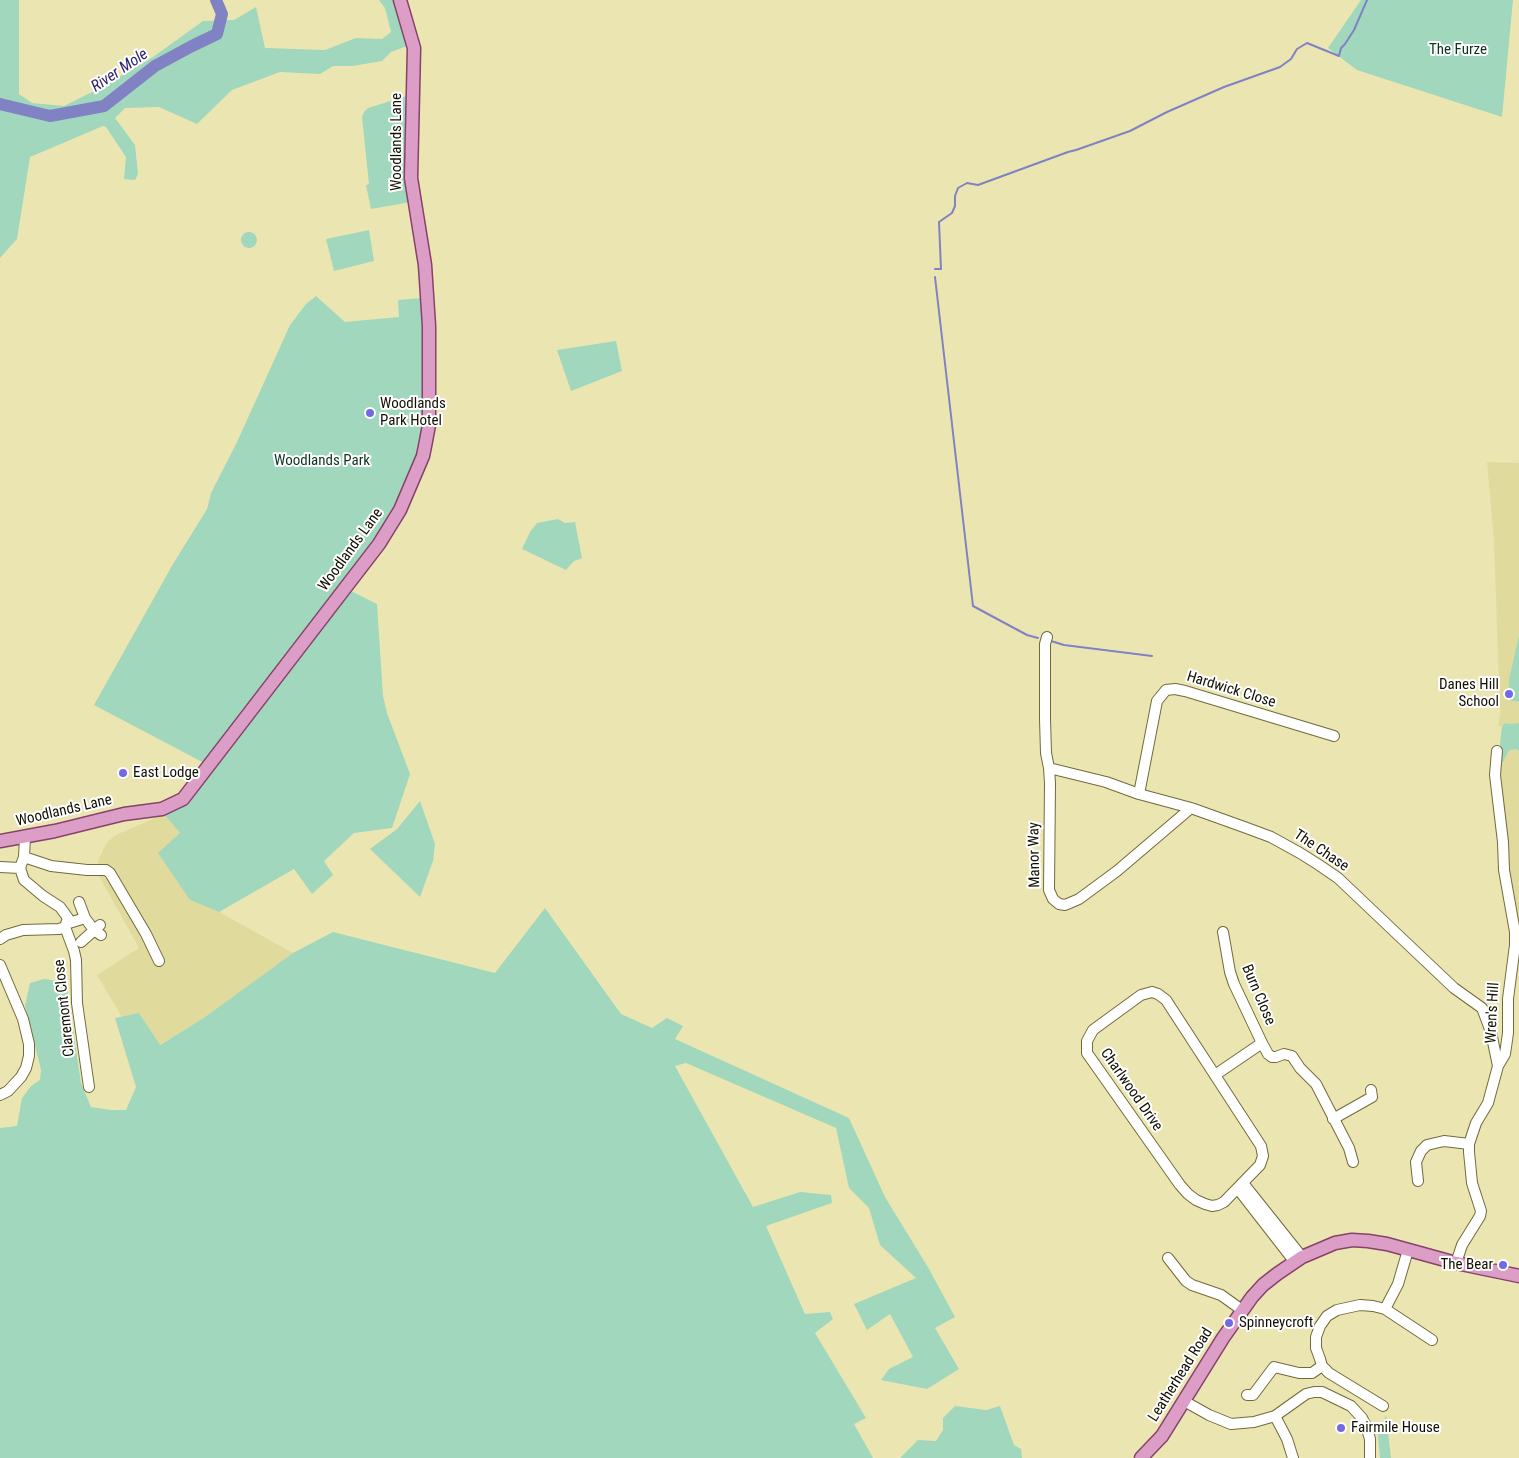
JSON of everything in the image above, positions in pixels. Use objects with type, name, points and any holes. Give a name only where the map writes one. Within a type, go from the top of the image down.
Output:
[{"type":"main road","name":"Woodlands Lane","points":[[0,841],[124,814],[162,809],[183,799],[379,544],[400,510],[423,456],[429,425],[429,326],[424,265],[411,178],[414,48],[400,0]]},
{"type":"main road","name":"Leatherhead Road","points":[[1141,1458],[1162,1436],[1242,1310],[1263,1286],[1298,1259],[1335,1243],[1352,1240],[1368,1241],[1519,1276]]},
{"type":"street","name":"Manor Way","points":[[1046,637],[1045,719],[1046,752],[1049,768],[1049,890],[1053,899],[1059,904],[1065,905],[1094,890],[1191,808]]},
{"type":"street","name":"Hardwick Close","points":[[1139,794],[1157,700],[1166,690],[1185,690],[1334,736]]},
{"type":"street","name":"Wren's Hill","points":[[1456,1262],[1462,1245],[1480,1216],[1481,1211],[1472,1183],[1469,1144],[1476,1123],[1491,1097],[1498,1066],[1505,1054],[1508,999],[1515,932],[1504,870],[1495,775],[1497,751]]},
{"type":"street","name":"The Chase","points":[[1049,768],[1106,782],[1139,794],[1191,808],[1271,837],[1300,852],[1338,878],[1454,988],[1482,1008],[1491,1032],[1498,1066]]},
{"type":"street","points":[[0,866],[20,868],[24,857],[25,837]]},
{"type":"street","points":[[24,857],[51,866],[80,870],[106,870],[110,873],[146,934],[159,961]]},
{"type":"street","name":"Claremont Close","points":[[20,868],[24,880],[60,907],[68,918],[66,925],[76,960],[77,1003],[89,1087]]},
{"type":"street","points":[[79,902],[85,918],[98,930],[81,942]]},
{"type":"street","points":[[0,939],[6,935],[23,930],[59,928],[85,918]]},
{"type":"street","name":"Burn Close","points":[[1215,1075],[1262,1043],[1234,984],[1223,932]]},
{"type":"street","points":[[0,965],[24,1019],[29,1044],[29,1056],[22,1077],[8,1091],[0,1095]]},
{"type":"street","name":"Charlwood Drive","points":[[1152,992],[1166,1000],[1261,1146],[1262,1161],[1260,1165],[1240,1186],[1224,1202],[1212,1206],[1188,1194],[1086,1053],[1086,1041],[1093,1030],[1141,995],[1152,992]]},
{"type":"street","points":[[1507,1019],[1519,1017]]},
{"type":"street","points":[[1262,1043],[1268,1054],[1272,1057],[1284,1054],[1292,1056],[1300,1068],[1316,1084],[1353,1162]]},
{"type":"street","points":[[1333,1119],[1372,1098],[1371,1090]]},
{"type":"street","points":[[1418,1181],[1416,1162],[1426,1145],[1444,1141],[1469,1144]]},
{"type":"street","points":[[1240,1186],[1298,1259]]},
{"type":"street","points":[[1385,1309],[1398,1284],[1408,1250]]},
{"type":"street","points":[[1168,1258],[1186,1281],[1221,1295],[1242,1310]]},
{"type":"street","points":[[1383,1406],[1329,1373],[1322,1366],[1316,1348],[1316,1337],[1320,1326],[1327,1316],[1337,1310],[1354,1306],[1373,1306],[1385,1309],[1432,1340]]},
{"type":"street","points":[[1247,1396],[1253,1395],[1274,1367],[1299,1373],[1312,1373],[1322,1366]]},
{"type":"street","points":[[1184,1401],[1208,1415],[1231,1424],[1254,1422],[1276,1416],[1306,1394],[1322,1392],[1351,1406],[1362,1418],[1370,1439],[1370,1458]]},
{"type":"street","points":[[1276,1416],[1287,1439],[1293,1458]]},
{"type":"shaded area","name":"Danes Hill School","points":[[1487,462],[1519,463],[1519,924],[1507,863],[1497,771],[1502,727],[1498,726],[1500,713],[1494,541]]},
{"type":"shaded area","points":[[164,814],[180,833],[190,900],[219,912],[293,953],[205,1017],[159,1045],[139,1013],[122,1017],[97,975],[139,948],[99,876],[98,861],[107,842],[116,835]]},
{"type":"green space","points":[[0,0],[19,0],[19,94],[32,103],[64,106],[153,57],[203,21],[234,20],[256,7],[265,48],[325,50],[356,38],[382,39],[391,32],[385,8],[379,0],[393,0],[407,28],[410,45],[391,52],[382,61],[353,66],[333,66],[320,74],[280,72],[232,90],[197,124],[159,107],[125,108],[115,118],[135,145],[138,174],[135,180],[124,179],[126,157],[106,127],[103,126],[30,157],[17,239],[0,258]]},
{"type":"green space","name":"The Furze","points":[[1361,0],[1513,0],[1502,117],[1357,70],[1328,48]]},
{"type":"green space","points":[[410,95],[411,202],[371,209],[366,185],[369,184],[362,117],[368,108]]},
{"type":"green space","points":[[369,230],[374,261],[334,271],[326,239]]},
{"type":"green space","points":[[246,232],[252,232],[257,237],[255,246],[246,248],[241,243],[241,237]]},
{"type":"green space","name":"Woodlands Park","points":[[316,296],[345,322],[399,317],[398,300],[422,298],[425,373],[423,429],[419,450],[398,502],[370,548],[206,764],[94,705],[173,564],[207,509],[211,493],[237,442],[290,325],[306,304]]},
{"type":"green space","points":[[616,341],[622,371],[571,391],[557,350]]},
{"type":"green space","points":[[558,519],[565,523],[575,522],[582,558],[574,561],[566,570],[522,549],[530,532],[537,523]]},
{"type":"green space","points":[[349,590],[377,604],[383,696],[387,713],[410,774],[392,828],[354,833],[324,861],[333,875],[312,894],[294,869],[219,912],[190,900],[158,853],[180,833],[164,814],[189,804],[211,770]]},
{"type":"green space","points":[[1519,636],[1519,702],[1509,700],[1509,680]]},
{"type":"green space","points":[[1505,723],[1519,723],[1519,751],[1517,749],[1509,750],[1503,762],[1498,762],[1502,727]]},
{"type":"green space","points":[[420,801],[435,844],[433,861],[420,897],[370,849],[397,829]]},
{"type":"green space","points":[[545,908],[621,1014],[652,1028],[667,1018],[683,1026],[675,1039],[849,1118],[885,1197],[929,1269],[955,1317],[935,1328],[959,1369],[927,1389],[881,1380],[889,1369],[913,1357],[890,1314],[867,1330],[854,1304],[916,1278],[880,1245],[869,1208],[849,1188],[836,1128],[686,1063],[675,1066],[753,1207],[800,1192],[831,1195],[832,1203],[766,1226],[805,1314],[830,1312],[833,1319],[815,1333],[866,1418],[854,1424],[873,1458],[0,1458],[0,1128],[17,1126],[22,1098],[31,1086],[40,1080],[41,1070],[25,1006],[30,983],[44,979],[66,982],[81,1083],[91,1107],[126,1110],[136,1087],[115,1018],[139,1013],[160,1045],[205,1017],[293,953],[333,932],[495,973]]},
{"type":"green space","points":[[955,1406],[986,1410],[1000,1406],[1014,1445],[1021,1449],[1022,1458],[900,1458],[918,1440],[936,1441],[943,1430],[943,1418]]},
{"type":"green space","points":[[1386,1415],[1391,1458],[1380,1458],[1378,1436]]},
{"type":"waterway","name":"River Mole","points":[[0,104],[50,116],[104,106],[155,66],[217,34],[222,14],[216,0]]},
{"type":"waterway","points":[[935,269],[941,269],[939,222],[952,213],[958,188],[967,183],[978,185],[1130,131],[1167,112],[1224,87],[1280,67],[1291,59],[1297,49],[1307,43],[1339,56],[1341,48],[1354,30],[1367,0]]},
{"type":"waterway","points":[[935,277],[973,606],[1027,635],[1038,638]]},
{"type":"waterway","points":[[1051,641],[1064,645],[1152,656]]},
{"type":"place","name":"Woodlands Park Hotel","points":[[370,413]]},
{"type":"place","name":"Danes Hill School","points":[[1509,694]]},
{"type":"place","name":"East Lodge","points":[[123,773]]},
{"type":"place","name":"The Bear","points":[[1503,1265]]},
{"type":"place","name":"Spinneycroft","points":[[1229,1323]]},
{"type":"place","name":"Fairmile House","points":[[1341,1428]]}]
